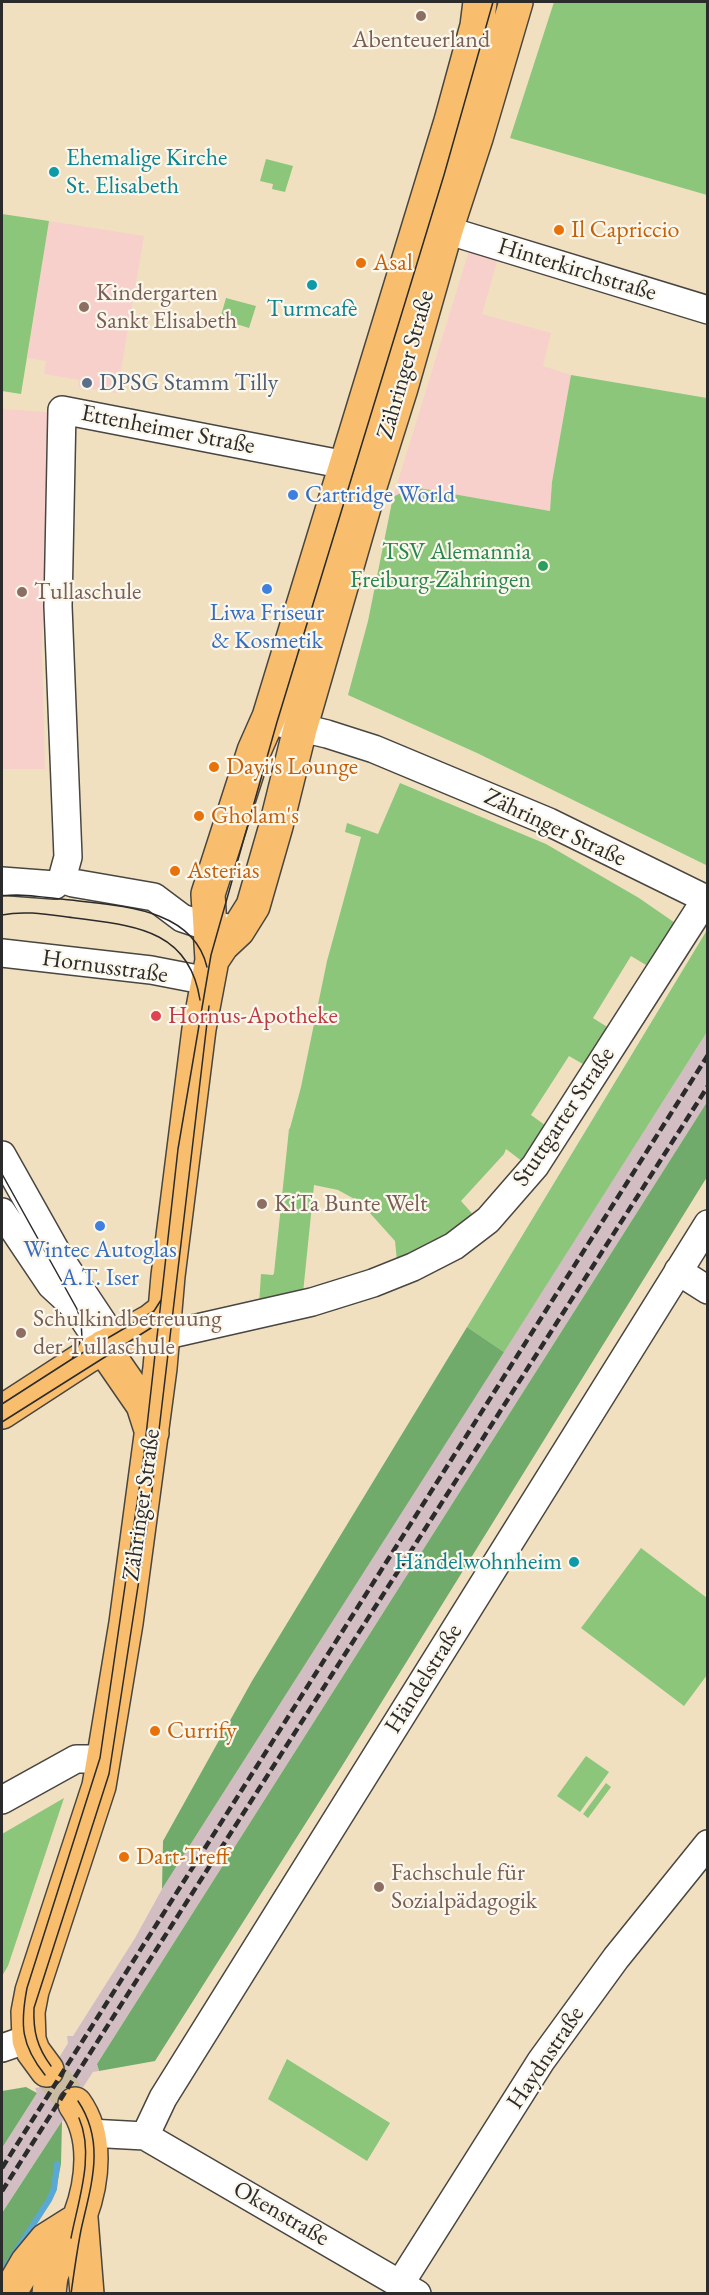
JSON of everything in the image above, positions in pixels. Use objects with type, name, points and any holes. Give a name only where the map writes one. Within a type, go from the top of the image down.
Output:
[{"type":"main road","name":"Zähringer Straße","points":[[14,2038],[28,2012],[32,1991],[99,1786],[105,1759],[152,1433],[136,1332],[210,971],[222,945],[210,924],[208,894],[254,751],[269,717],[451,121],[477,26],[480,2]]},
{"type":"main road","name":"Zähringer Straße","points":[[210,924],[253,906],[300,729],[446,230],[516,2]]},
{"type":"main road","points":[[2,1412],[136,1332],[143,1406],[152,1433]]},
{"type":"main road","points":[[14,2038],[33,2051],[47,2070]]},
{"type":"main road","points":[[56,2294],[65,2287],[74,2273],[90,2167],[82,2118]]},
{"type":"main road","points":[[9,2294],[27,2263],[46,2240],[81,2224]]},
{"type":"main road","points":[[49,2294],[52,2272],[81,2224]]},
{"type":"main road","points":[[81,2224],[87,2294]]},
{"type":"street","name":"Hinterkirchstraße","points":[[446,230],[708,310]]},
{"type":"street","name":"Ettenheimer Straße","points":[[62,879],[68,857],[58,606],[62,410],[346,465]]},
{"type":"street","name":"Zähringer Straße","points":[[269,717],[300,729],[327,734],[374,749],[452,781],[549,822],[706,898]]},
{"type":"street","points":[[2,881],[55,885],[62,879],[73,883],[154,897],[210,924]]},
{"type":"street","name":"Stuttgarter Straße","points":[[136,1332],[171,1334],[312,1302],[422,1264],[454,1246],[488,1220],[535,1166],[706,898]]},
{"type":"street","name":"Hornusstraße","points":[[2,953],[151,970],[210,971]]},
{"type":"street","points":[[2,1155],[62,1260],[136,1332]]},
{"type":"street","points":[[2,1212],[51,1285],[77,1309],[136,1332]]},
{"type":"street","name":"Händelstraße","points":[[145,2136],[163,2098],[708,1224]]},
{"type":"street","points":[[678,1271],[708,1290]]},
{"type":"street","points":[[2,1800],[76,1759],[105,1759]]},
{"type":"street","name":"Haydnstraße","points":[[409,2288],[541,2061],[616,1958],[708,1844]]},
{"type":"street","name":"Okenstraße","points":[[82,2118],[145,2136],[409,2288]]},
{"type":"street","points":[[90,2167],[107,2153],[125,2147],[145,2136]]},
{"type":"shaded area","name":"Kindergarten Sankt Elisabeth","points":[[49,221],[144,236],[117,393],[78,387],[79,380],[44,374],[46,361],[27,358]]},
{"type":"shaded area","points":[[476,228],[504,238],[482,314],[551,333],[543,366],[571,375],[552,482],[550,511],[413,487],[393,497]]},
{"type":"shaded area","name":"Tullaschule","points":[[2,409],[48,412],[42,652],[45,769],[2,769]]},
{"type":"shaded area","points":[[707,1032],[707,1102],[97,2064],[99,2071],[93,2072],[67,2112],[70,2119],[62,2121],[2,2213],[2,2148],[37,2093],[35,2088],[41,2087],[68,2043],[67,2036],[73,2036],[135,1938],[162,1889]]},
{"type":"green space","points":[[554,2],[707,2],[707,195],[510,138]]},
{"type":"green space","points":[[266,159],[293,166],[285,192],[272,189],[273,184],[260,181]]},
{"type":"green space","points":[[2,214],[49,221],[21,394],[2,391]]},
{"type":"green space","points":[[226,298],[256,306],[249,328],[220,319]]},
{"type":"green space","name":"TSV Alemannia Freiburg-Zähringen","points":[[571,375],[707,398],[708,863],[706,865],[477,753],[348,695],[368,621],[393,497],[413,487],[550,511],[552,482]]},
{"type":"green space","points":[[400,783],[546,844],[639,898],[678,925],[646,965],[631,956],[593,1018],[612,1030],[588,1067],[569,1056],[531,1115],[549,1128],[527,1165],[506,1149],[461,1201],[477,1219],[397,1261],[395,1241],[360,1202],[338,1190],[314,1185],[303,1293],[259,1305],[261,1274],[273,1275],[274,1273],[289,1129],[301,1087],[327,961],[361,837],[345,832],[347,823],[378,834]]},
{"type":"green space","points":[[707,930],[707,1032],[504,1352],[467,1327]]},
{"type":"green space","points":[[707,1102],[707,1177],[342,1766],[155,2061],[99,2071],[97,2064]]},
{"type":"green space","points":[[467,1327],[504,1352],[162,1889],[163,1841],[252,1681]]},
{"type":"green space","points":[[641,1548],[707,1598],[707,1675],[684,1706],[581,1628]]},
{"type":"green space","points":[[586,1756],[609,1772],[580,1812],[557,1796]]},
{"type":"green space","points":[[606,1783],[611,1787],[588,1818],[583,1814]]},
{"type":"green space","points":[[64,1798],[8,1966],[2,1976],[2,1834]]},
{"type":"green space","points":[[287,2059],[390,2123],[367,2161],[268,2099]]},
{"type":"green space","points":[[26,2087],[37,2093],[2,2148],[2,2091]]},
{"type":"green space","points":[[62,2121],[61,2164],[56,2190],[2,2279],[2,2213]]},
{"type":"waterway","points":[[2,2273],[49,2200],[54,2189],[57,2164]]},
{"type":"tunnel","points":[[47,2070],[75,2104]]},
{"type":"tram line","points":[[45,2075],[27,2044],[23,2013],[27,1988],[100,1758],[143,1462],[178,1149],[211,955],[277,722],[444,175],[493,2]]},
{"type":"tram line","points":[[2,896],[27,895],[90,902],[132,908],[152,914],[171,921],[187,932],[199,947],[207,967]]},
{"type":"tram line","points":[[2,915],[29,913],[57,916],[118,924],[156,935],[184,958],[194,976],[200,1000]]},
{"type":"tram line","points":[[51,2066],[37,2038],[34,2008],[109,1774],[149,1515],[209,1006]]},
{"type":"tram line","points":[[2,1174],[77,1309],[81,1321],[82,1338],[72,1359],[2,1404]]},
{"type":"tram line","points":[[72,1359],[154,1311],[161,1300]]},
{"type":"tram line","points":[[2,1422],[162,1321]]},
{"type":"tram line","points":[[71,2294],[94,2164],[92,2133],[87,2117],[78,2101]]},
{"type":"tram line","points":[[71,2238],[84,2178],[84,2132],[79,2118]]},
{"type":"railway","points":[[2,2168],[708,1055]]},
{"type":"railway","points":[[2,2191],[708,1086]]},
{"type":"place","name":"Abenteuerland","points":[[421,16]]},
{"type":"place","name":"Ehemalige Kirche St. Elisabeth","points":[[54,172]]},
{"type":"place","name":"Il Capriccio","points":[[559,230]]},
{"type":"place","name":"Asal","points":[[361,263]]},
{"type":"place","name":"Turmcafè","points":[[312,285]]},
{"type":"place","name":"Kindergarten Sankt Elisabeth","points":[[84,307]]},
{"type":"place","name":"DPSG Stamm Tilly","points":[[87,383]]},
{"type":"place","name":"Cartridge World","points":[[293,495]]},
{"type":"place","name":"TSV Alemannia Freiburg-Zähringen","points":[[543,566]]},
{"type":"place","name":"Liwa Friseur & Kosmetik","points":[[267,589]]},
{"type":"place","name":"Tullaschule","points":[[22,592]]},
{"type":"place","name":"Dayi's Lounge","points":[[214,767]]},
{"type":"place","name":"Gholam's","points":[[199,816]]},
{"type":"place","name":"Asterias","points":[[175,871]]},
{"type":"place","name":"Hornus-Apotheke","points":[[156,1016]]},
{"type":"place","name":"KiTa Bunte Welt","points":[[262,1204]]},
{"type":"place","name":"Wintec Autoglas A.T. Iser","points":[[100,1226]]},
{"type":"place","name":"Schulkindbetreuung der Tullaschule","points":[[21,1333]]},
{"type":"place","name":"Händelwohnheim","points":[[574,1562]]},
{"type":"place","name":"Currify","points":[[155,1731]]},
{"type":"place","name":"Dart-Treff","points":[[124,1857]]},
{"type":"place","name":"Fachschule für Sozialpädagogik","points":[[379,1887]]}]
